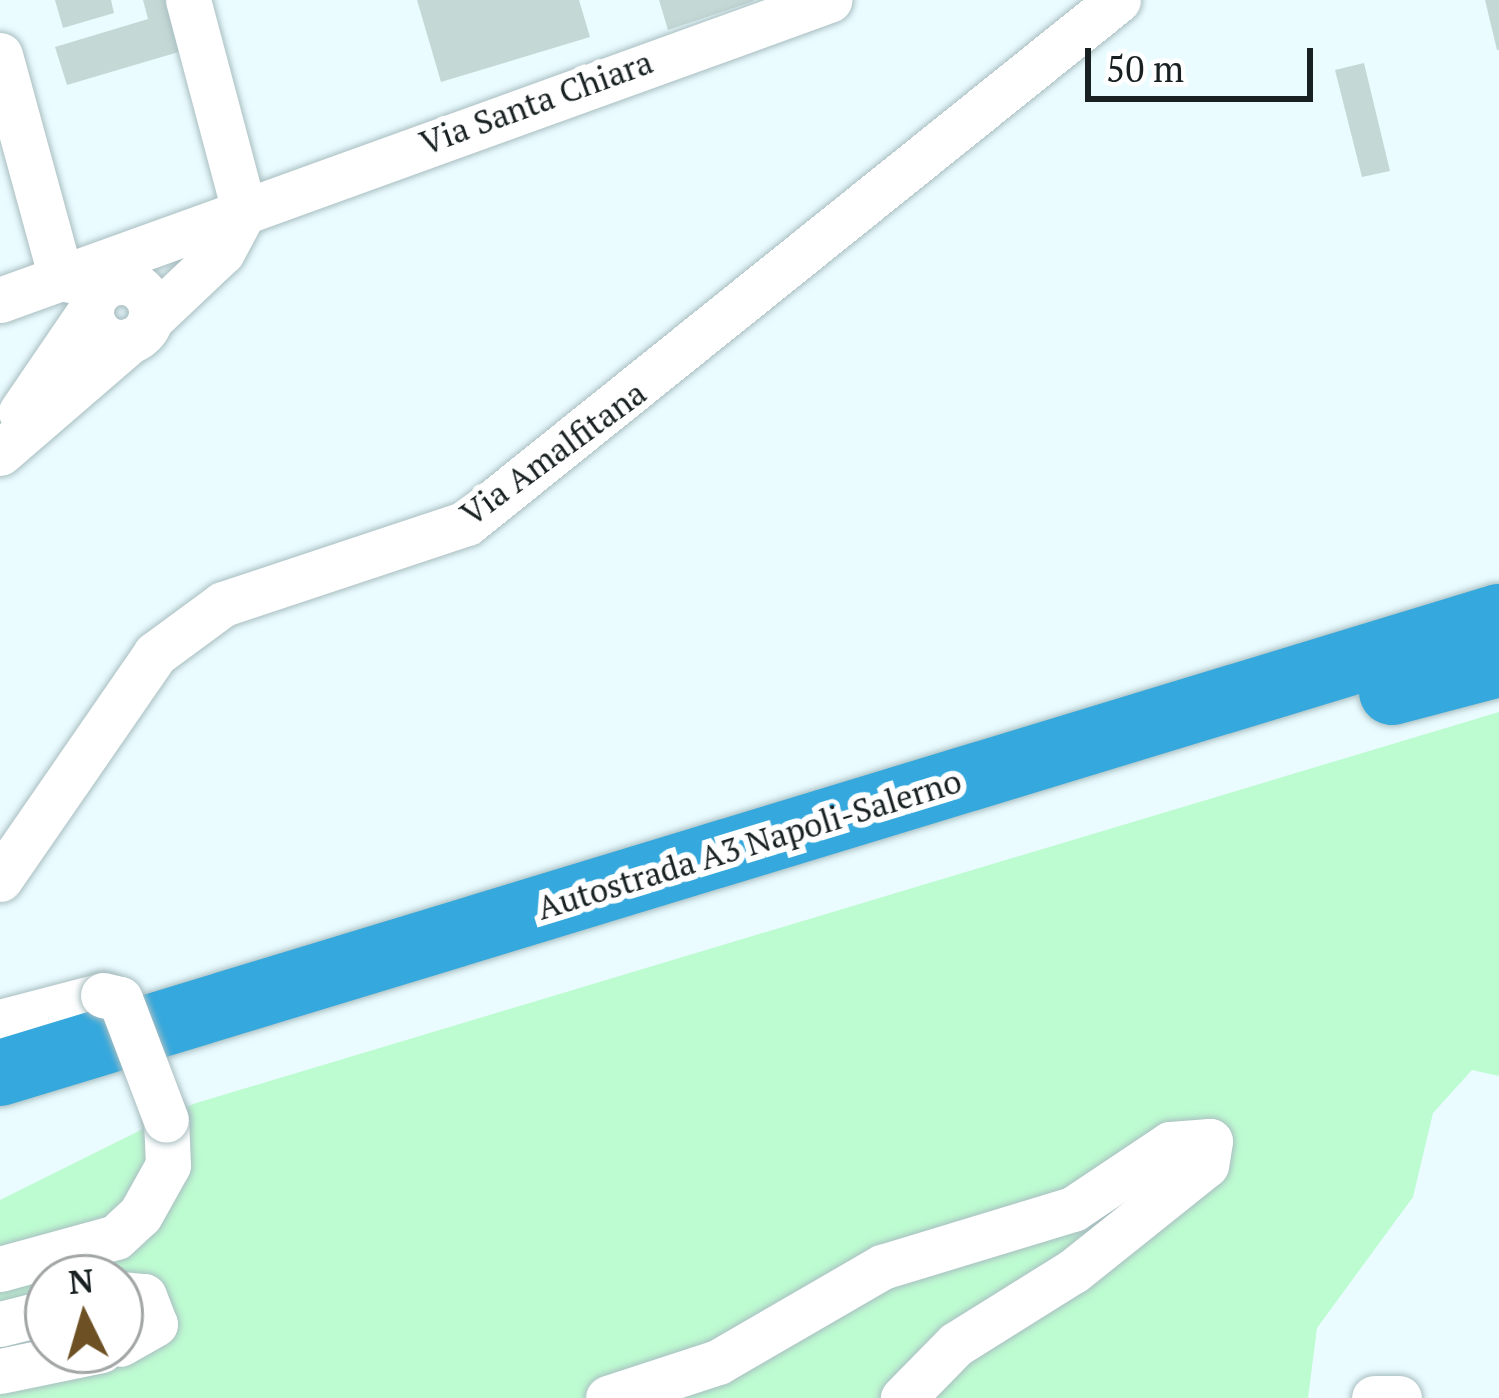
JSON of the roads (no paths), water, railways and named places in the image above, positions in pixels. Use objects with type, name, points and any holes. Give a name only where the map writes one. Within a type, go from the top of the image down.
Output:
[{"type":"highway","name":"Autostrada A3 Napoli-Salerno","points":[[0,1072],[1499,617]]},
{"type":"highway","name":"Autostrada A3 Napoli-Salerno","points":[[0,1117],[1499,664]]},
{"type":"street","points":[[0,453],[222,252],[244,211],[188,0]]},
{"type":"street","name":"Via Amalfitana","points":[[0,879],[155,654],[223,604],[467,523],[1118,0]]},
{"type":"street","name":"Via Santa Chiara","points":[[91,290],[138,251],[810,3]]},
{"type":"street","points":[[0,56],[109,339],[141,330]]},
{"type":"street","points":[[6,298],[91,290]]},
{"type":"street","points":[[0,436],[65,350],[91,290]]},
{"type":"street","points":[[6,298],[45,315],[65,350]]},
{"type":"street","points":[[0,1022],[103,994],[120,999],[166,1120],[167,1165],[140,1215],[116,1237],[0,1269]]},
{"type":"street","points":[[608,1398],[718,1361],[882,1268],[1073,1209],[1170,1144],[1210,1141],[1206,1165],[1073,1271],[956,1344],[903,1398]]},
{"type":"street","points":[[144,1296],[155,1324],[144,1330]]},
{"type":"street","points":[[1374,1398],[1389,1390],[1399,1398]]}]
